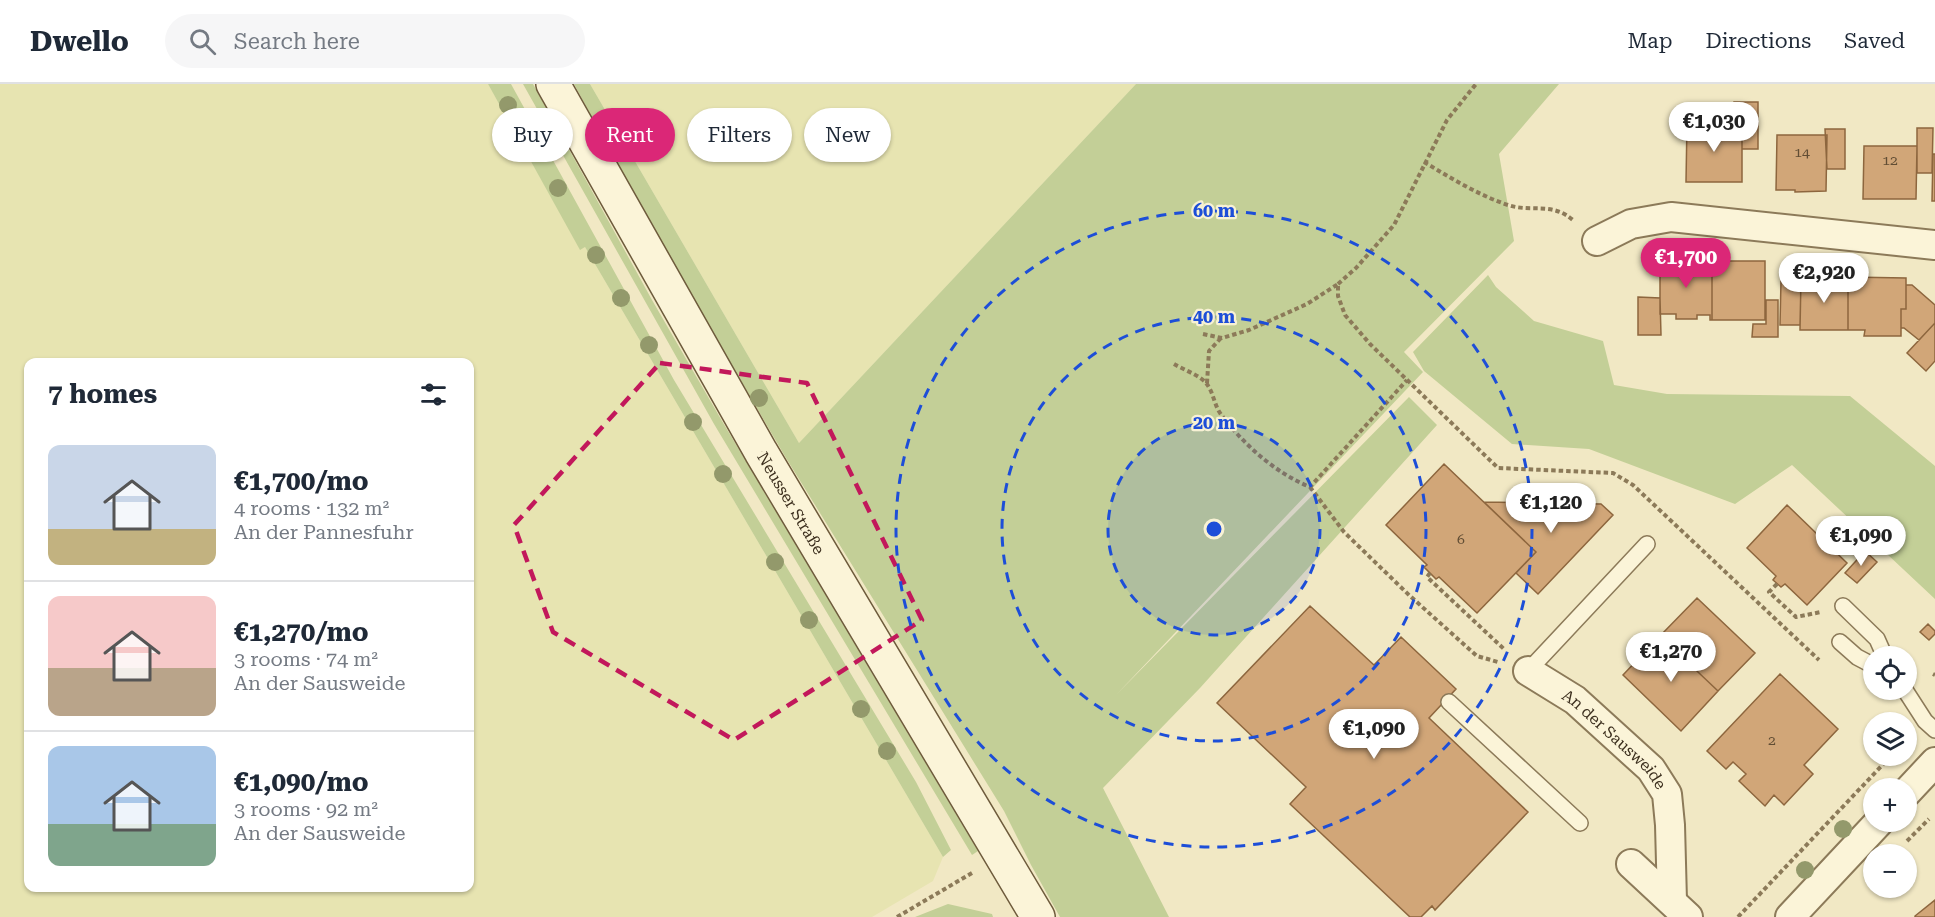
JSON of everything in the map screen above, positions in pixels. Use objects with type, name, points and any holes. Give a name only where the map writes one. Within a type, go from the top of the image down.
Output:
[{"type":"main road","name":"Neusser Straße","points":[[553,84],[761,452],[1038,917]]},
{"type":"street","points":[[1597,241],[1631,224],[1671,217],[1935,245]]},
{"type":"street","name":"An der Sausweide","points":[[1528,671],[1575,700],[1651,770],[1667,794],[1680,909]]},
{"type":"street","points":[[1917,781],[1935,762]]},
{"type":"street","points":[[1790,917],[1870,832]]},
{"type":"street","name":"An der Sausweide","points":[[1631,864],[1680,909]]},
{"type":"lane","points":[[1528,671],[1647,544]]},
{"type":"lane","points":[[1843,606],[1877,639],[1880,646]]},
{"type":"lane","points":[[1840,642],[1863,660]]},
{"type":"lane","points":[[1912,700],[1935,730]]},
{"type":"lane","points":[[1449,702],[1580,823]]},
{"type":"path","points":[[1476,84],[1447,120],[1394,225],[1356,268],[1338,284],[1307,304],[1276,319],[1222,338],[1209,351],[1207,383],[1219,411],[1235,431],[1266,461],[1295,481],[1310,486],[1344,532],[1410,596],[1477,656],[1528,671]]},
{"type":"path","points":[[1424,162],[1466,186],[1510,206],[1554,209],[1567,214],[1597,241]]},
{"type":"path","points":[[1338,284],[1338,296],[1346,315],[1370,344],[1498,468],[1612,473],[1633,485],[1823,664]]},
{"type":"path","points":[[1203,334],[1222,338]]},
{"type":"path","points":[[1174,364],[1207,383]]},
{"type":"path","points":[[1310,486],[1407,380]]},
{"type":"path","points":[[1430,573],[1427,577],[1528,671]]},
{"type":"path","points":[[1777,584],[1769,592],[1796,617],[1843,606]]},
{"type":"path","points":[[1738,917],[1881,766]]},
{"type":"path","points":[[1904,844],[1935,812]]},
{"type":"path","points":[[897,917],[976,871]]},
{"type":"highlighted area","points":[[660,363],[807,383],[922,620],[734,740],[553,632],[514,525]]},
{"type":"shaded area","points":[[0,84],[488,84],[501,108],[492,108],[492,162],[531,162],[580,249],[585,247],[943,857],[933,881],[872,917],[0,917]]},
{"type":"shaded area","points":[[590,84],[1136,84],[799,443],[635,162],[675,162],[675,108],[604,108]]},
{"type":"green space","points":[[488,84],[511,84],[524,108],[501,108]]},
{"type":"green space","points":[[523,84],[533,84],[546,108],[536,108]]},
{"type":"green space","points":[[574,84],[590,84],[604,108],[587,108]]},
{"type":"green space","points":[[1136,84],[1559,84],[1499,154],[1514,241],[1404,352],[1423,372],[1116,695],[1409,397],[1437,425],[1200,688],[1103,788],[1169,917],[1060,917],[1004,811],[786,458],[657,237],[616,162],[635,162],[799,443]]},
{"type":"green space","points":[[573,157],[722,421],[978,851],[972,855],[714,424],[567,162],[573,162]]},
{"type":"green space","points":[[531,162],[554,162],[674,380],[916,782],[951,850],[943,857],[585,247],[580,250]]},
{"type":"green space","points":[[1488,275],[1496,287],[1534,321],[1603,341],[1614,385],[1667,394],[1850,396],[1935,466],[1935,599],[1792,465],[1735,504],[1589,449],[1512,444],[1424,371],[1413,352]]},
{"type":"green space","points":[[948,904],[992,914],[993,917],[915,917]]},
{"type":"building","points":[[1734,102],[1758,102],[1758,149],[1742,149],[1742,124],[1733,124]]},
{"type":"building","points":[[1687,123],[1742,124],[1742,182],[1686,182]]},
{"type":"building","points":[[1917,128],[1933,128],[1932,173],[1917,173]]},
{"type":"building","points":[[1825,129],[1845,129],[1845,169],[1827,169]]},
{"type":"building","points":[[1777,135],[1827,135],[1826,191],[1776,190]]},
{"type":"building","points":[[1864,146],[1917,146],[1916,199],[1863,199]]},
{"type":"building","points":[[1933,154],[1935,154],[1935,201],[1932,201]]},
{"type":"building","points":[[1660,261],[1712,261],[1712,320],[1710,320],[1710,315],[1697,315],[1697,319],[1676,319],[1676,314],[1660,314]]},
{"type":"building","points":[[1712,261],[1765,261],[1765,320],[1712,320]]},
{"type":"building","points":[[1801,277],[1848,277],[1848,330],[1800,330]]},
{"type":"building","points":[[1848,277],[1906,278],[1906,309],[1901,309],[1901,336],[1864,336],[1865,330],[1848,330]]},
{"type":"building","points":[[1781,281],[1801,281],[1800,325],[1780,325]]},
{"type":"building","points":[[1906,285],[1912,285],[1935,305],[1935,323],[1919,340],[1901,328],[1901,309],[1906,309]]},
{"type":"building","points":[[1638,297],[1660,298],[1661,335],[1638,335]]},
{"type":"building","points":[[1766,300],[1778,300],[1778,337],[1752,337],[1753,324],[1766,324]]},
{"type":"building","points":[[1935,323],[1935,361],[1926,371],[1907,353]]},
{"type":"building","points":[[1444,464],[1536,552],[1477,613],[1439,577],[1436,579],[1424,567],[1427,565],[1386,525]]},
{"type":"building","points":[[1484,502],[1601,504],[1613,515],[1538,594],[1516,573],[1536,552]]},
{"type":"building","points":[[1787,505],[1847,563],[1807,605],[1785,584],[1781,587],[1773,580],[1776,576],[1747,548]]},
{"type":"building","points":[[1865,551],[1877,562],[1857,583],[1845,573]]},
{"type":"building","points":[[1697,598],[1755,653],[1718,691],[1660,636]]},
{"type":"building","points":[[1310,606],[1374,665],[1401,637],[1456,689],[1429,718],[1528,812],[1435,910],[1432,906],[1421,917],[1410,917],[1290,804],[1306,787],[1217,703]]},
{"type":"building","points":[[1928,624],[1935,631],[1929,640],[1920,632]]},
{"type":"building","points":[[1660,636],[1718,691],[1681,731],[1623,675]]},
{"type":"building","points":[[1780,674],[1838,729],[1804,765],[1813,774],[1784,805],[1774,795],[1765,806],[1739,781],[1746,774],[1733,762],[1726,769],[1707,751]]},
{"type":"building","points":[[1935,900],[1935,917],[1915,917],[1915,916]]}]
